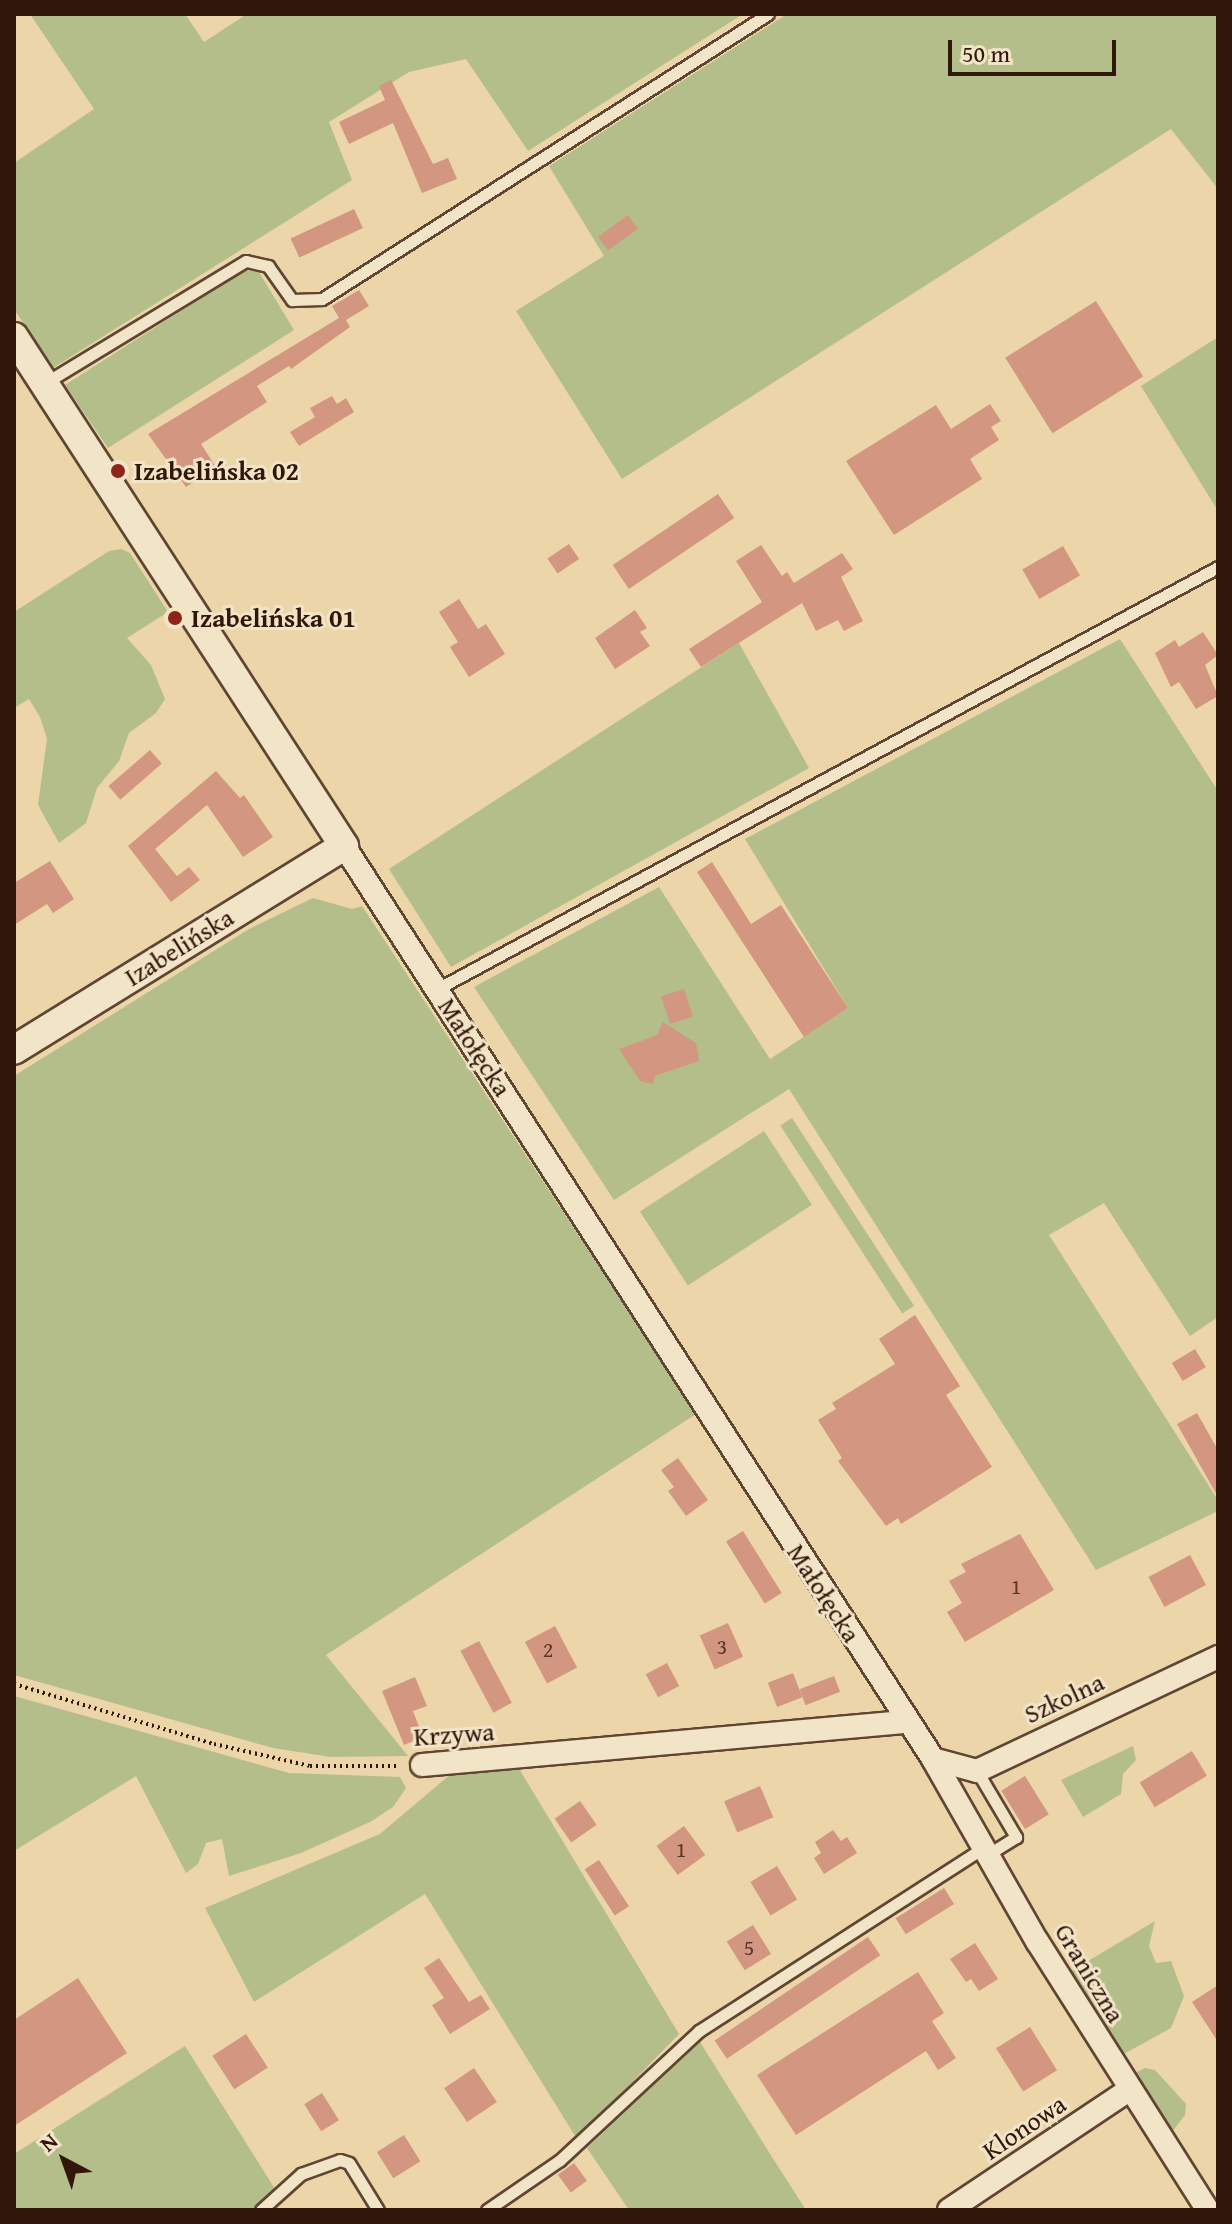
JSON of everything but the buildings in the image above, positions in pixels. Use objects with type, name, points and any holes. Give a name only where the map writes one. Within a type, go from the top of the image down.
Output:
[{"type":"street","name":"Małołęcka","points":[[14,337],[933,1759]]},
{"type":"street","name":"Izabelińska","points":[[14,1050],[344,846]]},
{"type":"street","name":"Szkolna","points":[[977,1771],[1218,1657]]},
{"type":"street","name":"Krzywa","points":[[422,1765],[907,1722]]},
{"type":"street","points":[[933,1759],[977,1771]]},
{"type":"street","name":"Graniczna","points":[[933,1759],[1129,2090],[1208,2210]]},
{"type":"street","name":"Klonowa","points":[[949,2210],[1129,2090]]},
{"type":"lane","points":[[44,384],[246,261],[268,266],[292,300],[322,299],[768,14]]},
{"type":"lane","points":[[437,989],[1218,567]]},
{"type":"lane","points":[[487,2210],[560,2160],[699,2031],[987,1851],[1016,1837],[977,1771]]},
{"type":"lane","points":[[261,2210],[301,2174],[340,2160],[349,2163],[378,2210]]},
{"type":"path","name":"Krzywa","points":[[14,1684],[214,1744],[310,1766],[422,1765]]},
{"type":"green space","points":[[30,14],[185,14],[204,42],[247,14],[743,14],[528,151],[466,59],[409,72],[329,122],[352,180],[53,368],[14,309],[14,163],[94,109]]},
{"type":"green space","points":[[787,14],[1218,14],[1218,189],[1171,129],[622,479],[516,311],[604,256],[549,166]]},
{"type":"green space","points":[[245,270],[259,272],[294,330],[108,448],[65,385]]},
{"type":"green space","points":[[1218,337],[1218,511],[1141,386]]},
{"type":"green space","points":[[121,549],[130,553],[168,612],[127,638],[151,665],[165,699],[156,713],[129,733],[119,761],[97,788],[86,823],[59,843],[38,805],[47,739],[40,717],[29,699],[14,708],[14,612],[109,551]]},
{"type":"green space","points":[[1120,639],[1218,791],[1218,1317],[1190,1336],[1104,1203],[1049,1235],[1218,1500],[1218,1511],[1096,1570],[789,1089],[614,1200],[474,987],[659,887],[770,1059],[848,1008],[745,839]]},
{"type":"green space","points":[[739,643],[809,768],[451,967],[389,869]]},
{"type":"green space","points":[[313,898],[352,909],[362,906],[696,1414],[326,1655],[408,1756],[331,1757],[273,1748],[14,1675],[14,1076],[249,929]]},
{"type":"green space","points":[[792,1118],[914,1306],[902,1313],[780,1126]]},
{"type":"green space","points":[[764,1131],[812,1205],[688,1285],[640,1212]]},
{"type":"green space","points":[[14,1696],[289,1773],[400,1777],[406,1788],[393,1807],[370,1822],[301,1853],[229,1876],[222,1839],[206,1843],[198,1864],[186,1873],[136,1776],[14,1851]]},
{"type":"green space","points":[[1133,1746],[1136,1760],[1123,1774],[1121,1794],[1083,1817],[1061,1780]]},
{"type":"green space","points":[[518,1767],[679,2034],[577,2139],[425,1894],[254,2002],[205,1908],[380,1834],[452,1773]]},
{"type":"green space","points":[[1155,1921],[1149,1946],[1156,1963],[1171,1961],[1184,1996],[1171,2028],[1122,2055],[1068,1973]]},
{"type":"green space","points":[[700,2042],[806,2210],[629,2210],[587,2148]]},
{"type":"green space","points":[[185,2046],[282,2200],[268,2210],[14,2210],[14,2154]]},
{"type":"green space","points":[[1145,2068],[1155,2070],[1186,2104],[1185,2115],[1172,2132],[1135,2073]]},
{"type":"place","name":"Izabelińska 02","points":[[118,471]]},
{"type":"place","name":"Izabelińska 01","points":[[175,618]]}]
